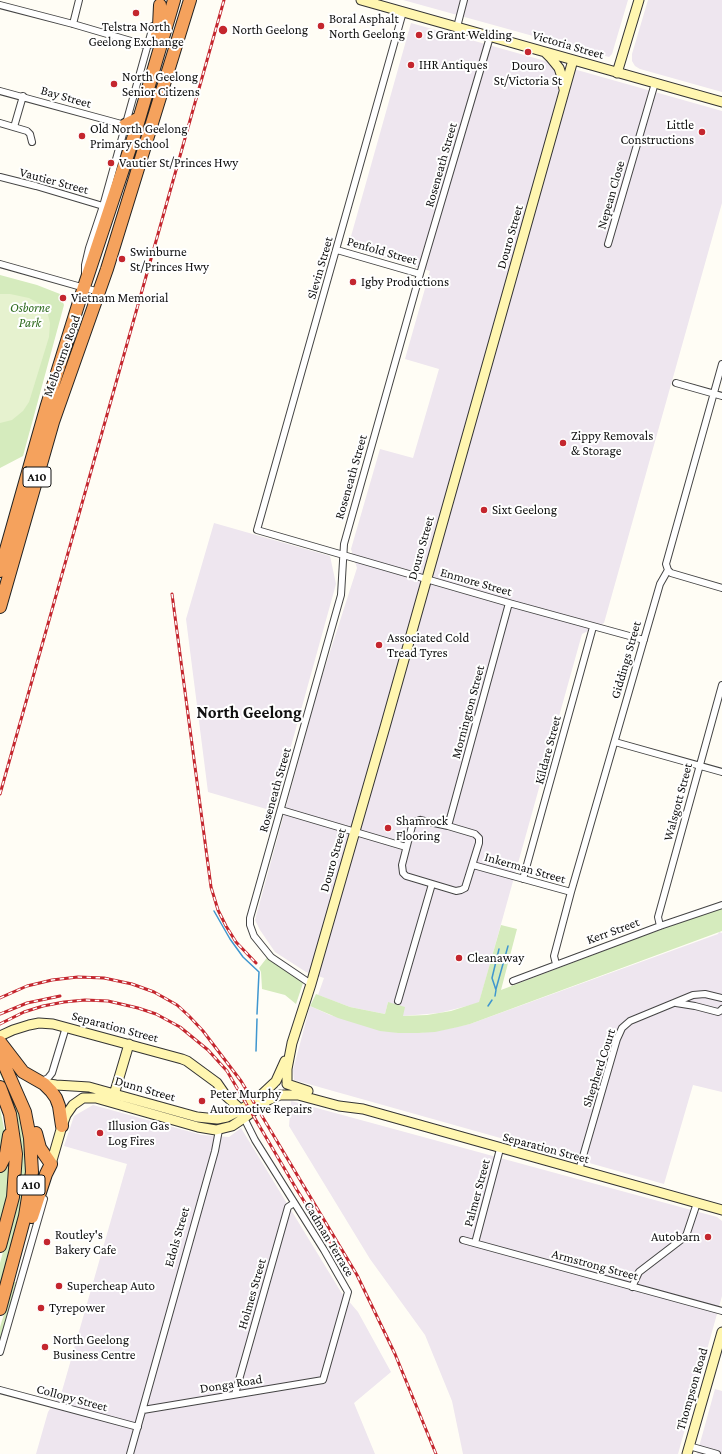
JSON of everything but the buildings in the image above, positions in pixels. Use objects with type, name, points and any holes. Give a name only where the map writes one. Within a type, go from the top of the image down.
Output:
[{"type":"highway","points":[[165,80],[155,96],[143,131],[140,134],[130,129],[139,118],[174,0]]},
{"type":"highway","name":"Melbourne Road","points":[[0,607],[53,422],[99,292],[190,0]]},
{"type":"highway","points":[[143,106],[159,26],[160,3]]},
{"type":"highway","name":"Melbourne Road","points":[[0,571],[47,405],[86,283],[130,129]]},
{"type":"highway","points":[[1,1048],[23,1072],[49,1089],[56,1098],[59,1106],[62,1126]]},
{"type":"highway","points":[[1,1048],[24,1093],[30,1109],[38,1145],[51,1164],[16,1254]]},
{"type":"highway","name":"A10","points":[[0,1309],[25,1216],[30,1193],[32,1172],[32,1150],[25,1112],[1,1048]]},
{"type":"highway","name":"A10","points":[[0,1087],[6,1102],[15,1143],[16,1168],[10,1212],[0,1246]]},
{"type":"highway","points":[[0,1166],[6,1154],[9,1141],[6,1102]]},
{"type":"street","points":[[73,24],[79,0]]},
{"type":"street","name":"Victoria Street","points":[[361,0],[722,102]]},
{"type":"street","points":[[457,27],[464,0]]},
{"type":"street","points":[[617,73],[639,0]]},
{"type":"street","points":[[86,283],[84,272],[85,265],[102,206],[130,129],[148,46],[160,3]]},
{"type":"street","points":[[0,5],[148,46]]},
{"type":"street","name":"Slevin Street","points":[[257,530],[403,12]]},
{"type":"street","name":"Roseneath Street","points":[[311,984],[273,960],[254,936],[250,925],[250,915],[341,595],[343,586],[344,544],[420,274],[490,37]]},
{"type":"street","points":[[545,52],[559,68],[564,92]]},
{"type":"street","name":"Douro Street","points":[[275,1082],[292,1043],[311,984],[573,60]]},
{"type":"street","name":"Nepean Close","points":[[608,244],[655,83]]},
{"type":"street","name":"Bay Street","points":[[0,91],[23,96],[130,129]]},
{"type":"street","points":[[14,127],[23,96]]},
{"type":"street","points":[[0,124],[27,131],[30,134],[32,142]]},
{"type":"street","name":"Vautier Street","points":[[0,177],[102,206]]},
{"type":"street","name":"Penfold Street","points":[[337,250],[420,274]]},
{"type":"street","points":[[0,264],[86,283],[99,292]]},
{"type":"street","name":"Giddings Street","points":[[556,964],[554,956],[571,892],[660,584],[668,570],[666,564],[722,364]]},
{"type":"street","points":[[676,383],[722,396]]},
{"type":"street","name":"Enmore Street","points":[[257,530],[593,627],[644,640]]},
{"type":"street","points":[[668,570],[671,573],[722,588]]},
{"type":"street","name":"Mornington Street","points":[[448,826],[509,603]]},
{"type":"street","name":"Kildare Street","points":[[524,879],[593,627]]},
{"type":"street","name":"Walsgott Street","points":[[660,926],[658,917],[722,685]]},
{"type":"street","points":[[615,742],[722,772]]},
{"type":"street","points":[[281,810],[406,847]]},
{"type":"street","points":[[425,820],[448,826],[475,834],[479,838],[468,884],[465,888],[456,891],[406,876],[403,873],[402,865],[412,826],[416,822],[425,820]]},
{"type":"street","name":"Inkerman Street","points":[[473,865],[571,892]]},
{"type":"street","points":[[398,1001],[432,884]]},
{"type":"street","name":"Kerr Street","points":[[513,981],[660,926],[722,905]]},
{"type":"street","name":"Shepherd Court","points":[[579,1170],[619,1032],[630,1021],[699,993],[722,998]]},
{"type":"street","points":[[674,1003],[695,1006],[718,1012],[722,1009]]},
{"type":"street","name":"Separation Street","points":[[1,1048],[20,1027],[38,1023],[53,1024],[129,1044],[185,1060],[216,1083],[242,1114]]},
{"type":"street","points":[[40,1082],[50,1077],[54,1070],[66,1027]]},
{"type":"street","name":"Douro Street","points":[[287,1083],[287,1069],[292,1043]]},
{"type":"street","points":[[112,1103],[129,1044]]},
{"type":"street","points":[[219,1130],[232,1126],[242,1114],[275,1082],[282,1080],[287,1083],[288,1089],[282,1095],[268,1100],[242,1114]]},
{"type":"street","name":"Dunn Street","points":[[40,1082],[50,1085],[84,1086],[115,1093],[186,1114],[206,1118],[217,1119],[242,1114]]},
{"type":"street","points":[[275,1082],[273,1087],[274,1092],[282,1095]]},
{"type":"street","name":"Separation Street","points":[[287,1083],[296,1088],[349,1103],[362,1110]]},
{"type":"street","name":"Separation Street","points":[[282,1095],[298,1095],[348,1108],[362,1110],[697,1203],[721,1211]]},
{"type":"street","name":"Dunn Street","points":[[62,1126],[70,1109],[77,1102],[83,1098],[96,1098],[198,1127],[219,1130]]},
{"type":"street","name":"Cadman Terrace","points":[[242,1114],[255,1140],[324,1250],[348,1292],[323,1380]]},
{"type":"street","name":"Edols Street","points":[[130,1454],[215,1151],[219,1130],[217,1119]]},
{"type":"street","points":[[0,1352],[38,1221],[51,1164],[62,1126]]},
{"type":"street","name":"Palmer Street","points":[[475,1243],[500,1148]]},
{"type":"street","name":"Holmes Street","points":[[235,1394],[288,1207],[294,1203]]},
{"type":"street","points":[[632,1287],[639,1272],[686,1236],[697,1203]]},
{"type":"street","name":"Armstrong Street","points":[[463,1240],[722,1311]]},
{"type":"street","name":"Thompson Road","points":[[688,1450],[722,1332]]},
{"type":"street","name":"Donga Road","points":[[143,1410],[323,1380]]},
{"type":"street","name":"Collopy Street","points":[[0,1390],[138,1427]]},
{"type":"street","points":[[688,1450],[717,1454]]},
{"type":"shaded area","points":[[403,0],[628,0],[612,54],[609,57]]},
{"type":"shaded area","points":[[648,0],[722,0],[722,92],[640,69],[635,66],[632,61],[632,54]]},
{"type":"shaded area","points":[[411,23],[722,111],[722,203],[604,623],[582,634],[479,1003],[439,1013],[403,1016],[388,1002],[385,1014],[350,1007],[318,995],[324,978],[306,972],[275,952],[255,920],[319,686],[357,568],[351,549],[380,449],[413,458],[439,369],[405,359],[430,271],[348,247]]},
{"type":"shaded area","points":[[214,523],[330,556],[336,584],[273,811],[208,792],[186,619]]},
{"type":"shaded area","points":[[719,932],[722,933],[722,1092],[693,1085],[664,1184],[294,1080],[293,1070],[310,1006],[330,1015],[398,1033],[418,1033],[442,1030],[470,1024],[718,934]]},
{"type":"shaded area","points":[[291,1101],[717,1217],[722,1221],[722,1296],[678,1454],[463,1454],[452,1401],[425,1335],[370,1259],[289,1126]]},
{"type":"shaded area","points":[[93,1105],[202,1135],[229,1137],[241,1128],[341,1292],[358,1312],[391,1372],[354,1403],[375,1454],[36,1454],[48,1412],[62,1391],[127,1164],[64,1146],[74,1116]]},
{"type":"shaded area","points":[[715,1389],[722,1391],[722,1454],[697,1454]]},
{"type":"green space","name":"Osborne Park","points":[[0,275],[37,285],[60,294],[64,305],[23,456],[0,468]]},
{"type":"green space","name":"Osborne Park","points":[[0,294],[10,294],[29,298],[40,304],[47,311],[50,323],[49,337],[29,402],[23,411],[12,420],[0,423]]},
{"type":"green space","points":[[722,908],[722,931],[470,1024],[458,1027],[435,1032],[418,1033],[380,1031],[338,1018],[310,1006],[316,994],[350,1007],[385,1014],[388,1002],[405,1007],[403,1016],[427,1015],[451,1011],[479,1002],[501,925],[517,929],[501,990]]},
{"type":"green space","points":[[269,955],[304,980],[296,1004],[285,995],[262,989],[261,972],[259,968]]},
{"type":"green space","points":[[0,1064],[17,1104],[27,1153],[26,1188],[0,1290],[0,1263],[19,1192],[21,1164],[20,1136],[15,1111],[0,1074]]},
{"type":"green space","points":[[0,1109],[11,1161],[6,1208],[0,1229]]},
{"type":"green space","points":[[14,1282],[18,1282],[0,1342],[0,1327]]},
{"type":"waterway","points":[[214,911],[230,939],[243,957],[259,972],[257,1014]]},
{"type":"waterway","points":[[496,989],[508,946]]},
{"type":"waterway","points":[[495,996],[496,990],[492,978],[499,949]]},
{"type":"waterway","points":[[488,1006],[492,1000]]},
{"type":"waterway","points":[[256,1051],[257,1019]]},
{"type":"railway","points":[[0,794],[224,0]]},
{"type":"railway","points":[[172,594],[211,887],[218,910],[226,926],[236,942],[256,963]]},
{"type":"railway","points":[[0,998],[27,986],[52,980],[78,977],[104,978],[132,984],[154,992],[177,1005],[189,1016],[203,1031],[241,1081],[357,1275],[395,1354],[436,1454]]},
{"type":"railway","points":[[0,1014],[27,1003],[60,996]]},
{"type":"railway","points":[[0,1024],[24,1012],[43,1006],[85,1000],[108,1001],[138,1008],[156,1014],[180,1027],[208,1050],[227,1071],[297,1190],[330,1242]]},
{"type":"place","name":"Telstra North Geelong Exchange","points":[[136,13]]},
{"type":"place","name":"Boral Asphalt North Geelong","points":[[321,26]]},
{"type":"place","name":"North Geelong","points":[[223,30]]},
{"type":"place","name":"S Grant Welding","points":[[419,35]]},
{"type":"place","name":"Douro St/Victoria St","points":[[528,52]]},
{"type":"place","name":"IHR Antiques","points":[[411,65]]},
{"type":"place","name":"North Geelong Senior Citizens","points":[[114,84]]},
{"type":"place","name":"Little Constructions","points":[[702,132]]},
{"type":"place","name":"Old North Geelong Primary School","points":[[82,136]]},
{"type":"place","name":"Vautier St/Princes Hwy","points":[[111,163]]},
{"type":"place","name":"Swinburne St/Princes Hwy","points":[[122,259]]},
{"type":"place","name":"Igby Productions","points":[[353,282]]},
{"type":"place","name":"Vietnam Memorial","points":[[63,298]]},
{"type":"place","name":"Zippy Removals & Storage","points":[[563,443]]},
{"type":"place","name":"Sixt Geelong","points":[[484,510]]},
{"type":"place","name":"Associated Cold Tread Tyres","points":[[379,645]]},
{"type":"place","name":"Shamrock Flooring","points":[[388,828]]},
{"type":"place","name":"Cleanaway","points":[[459,958]]},
{"type":"place","name":"Peter Murphy Automotive Repairs","points":[[202,1101]]},
{"type":"place","name":"Illusion Gas Log Fires","points":[[100,1133]]},
{"type":"place","name":"Autobarn","points":[[708,1237]]},
{"type":"place","name":"Routley's Bakery Cafe","points":[[47,1242]]},
{"type":"place","name":"Supercheap Auto","points":[[59,1286]]},
{"type":"place","name":"Tyrepower","points":[[41,1308]]},
{"type":"place","name":"North Geelong Business Centre","points":[[45,1347]]},
{"type":"district","name":"North Geelong","points":[[249,713]]}]
